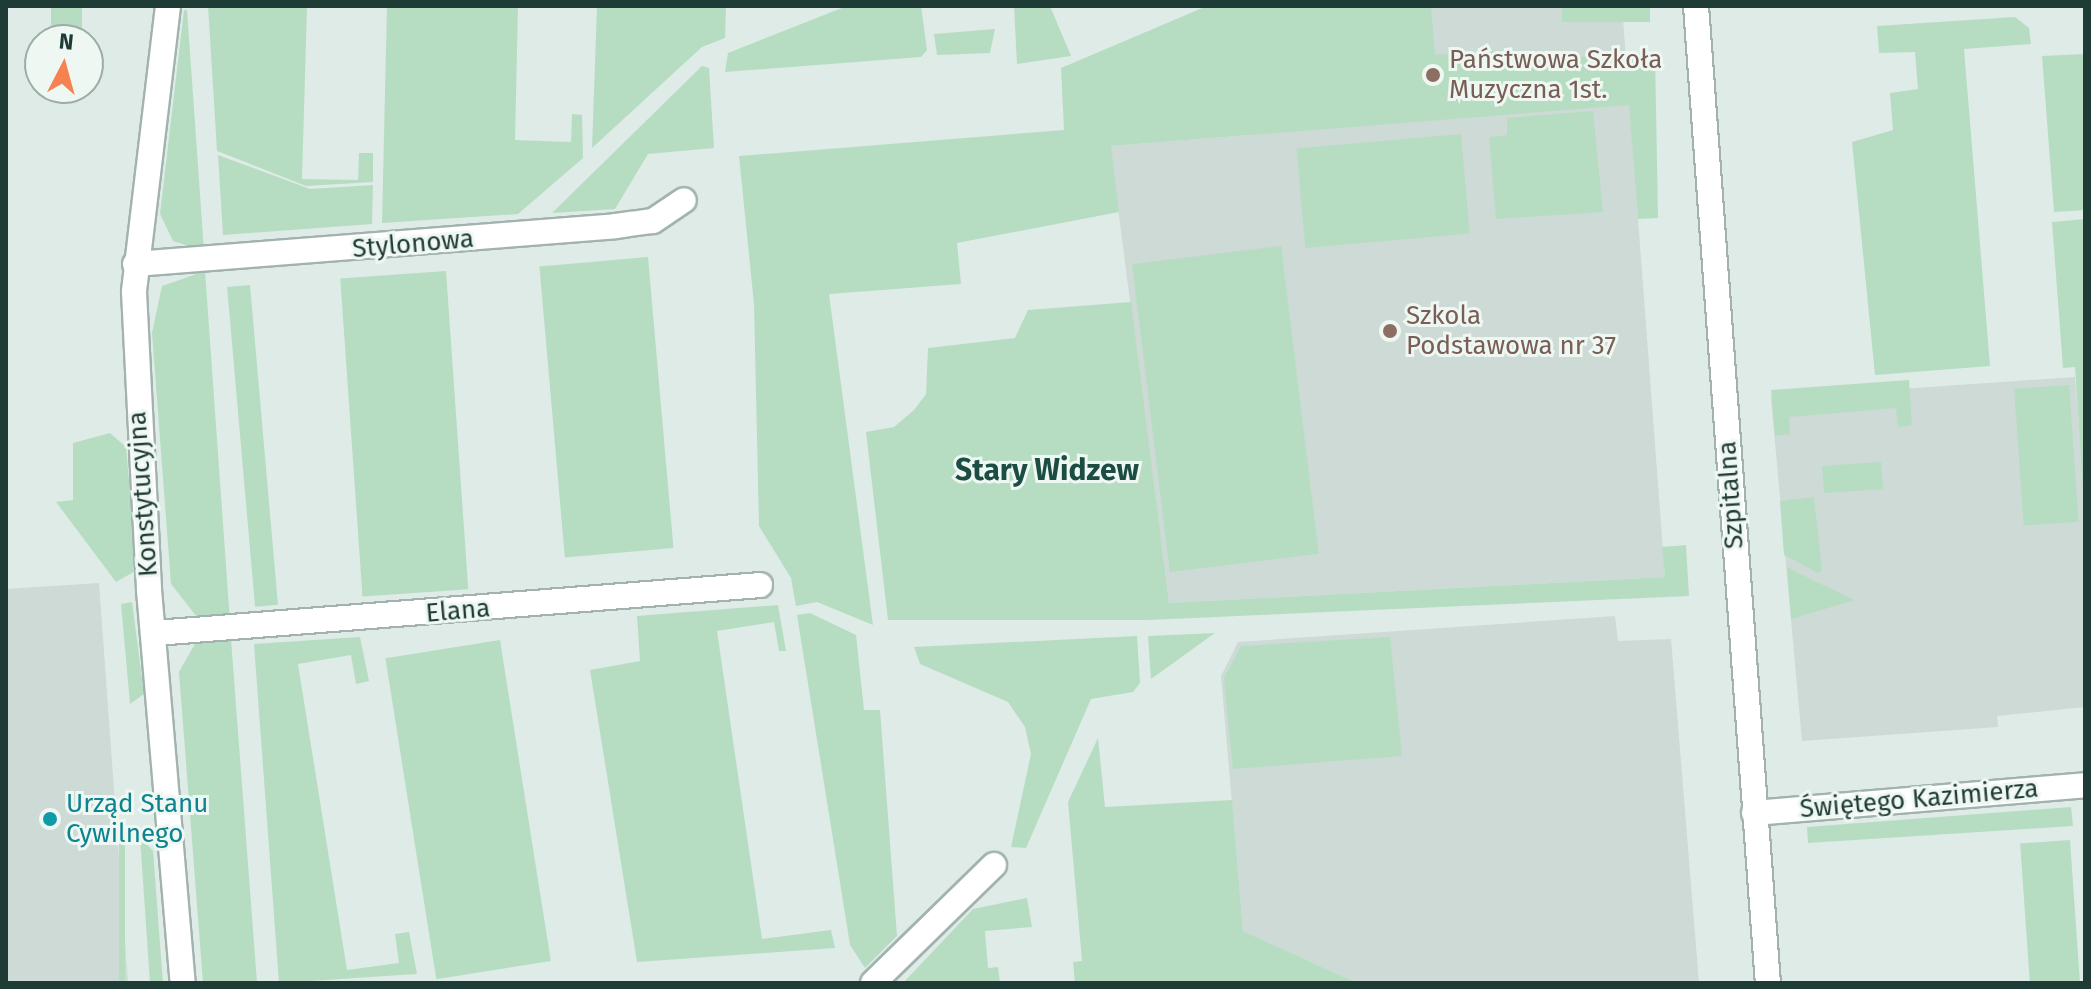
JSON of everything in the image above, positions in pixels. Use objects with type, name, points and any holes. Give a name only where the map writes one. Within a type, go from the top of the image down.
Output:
[{"type":"street","name":"Konstytucyjna","points":[[168,6],[135,264],[137,413],[183,983]]},
{"type":"street","name":"Szpitalna","points":[[1696,6],[1768,983]]},
{"type":"street","name":"Stylonowa","points":[[135,264],[616,226],[653,221],[684,200]]},
{"type":"street","name":"Elana","points":[[156,633],[760,585]]},
{"type":"street","name":"Świętego Kazimierza","points":[[1754,813],[2085,785]]},
{"type":"street","points":[[873,983],[994,865]]},
{"type":"shaded area","name":"Szkola Podstawowa nr 37","points":[[1373,6],[1622,6],[1665,577],[1169,603],[1110,146],[1250,135]]},
{"type":"shaded area","points":[[2075,377],[2085,502],[2085,707],[1997,716],[1998,727],[1802,741],[1771,398]]},
{"type":"shaded area","name":"Urząd Stanu Cywilnego","points":[[99,583],[128,983],[6,983],[6,589]]},
{"type":"shaded area","points":[[1615,616],[1618,641],[1671,639],[1699,983],[1357,983],[1243,931],[1221,676],[1238,642]]},
{"type":"green space","points":[[51,6],[82,6],[82,24],[51,24]]},
{"type":"green space","points":[[208,6],[307,6],[302,179],[358,180],[359,153],[373,153],[373,182],[306,186],[217,151]]},
{"type":"green space","points":[[387,6],[518,6],[515,140],[571,142],[572,114],[582,115],[583,158],[518,214],[382,223]]},
{"type":"green space","points":[[597,6],[726,6],[725,38],[702,47],[592,148]]},
{"type":"green space","points":[[847,6],[921,6],[927,50],[921,57],[725,72],[728,53]]},
{"type":"green space","points":[[1014,6],[1050,6],[1071,56],[1017,64]]},
{"type":"green space","points":[[1207,6],[1431,6],[1435,55],[1508,50],[1512,61],[1655,52],[1658,218],[1638,219],[1629,105],[1111,146],[1119,212],[957,243],[961,284],[829,294],[873,625],[817,602],[796,606],[791,578],[759,526],[754,304],[739,156],[1064,130],[1061,68]]},
{"type":"green space","points":[[1562,6],[1650,6],[1650,22],[1562,22]]},
{"type":"green space","points":[[184,10],[187,10],[204,251],[173,241],[160,214]]},
{"type":"green space","points":[[2015,17],[2029,28],[2031,44],[1964,49],[1990,366],[1875,375],[1852,142],[1893,130],[1890,93],[1918,89],[1915,52],[1879,53],[1877,26]]},
{"type":"green space","points":[[995,29],[990,53],[937,55],[934,34]]},
{"type":"green space","points":[[2085,54],[2085,210],[2054,212],[2042,56]]},
{"type":"green space","points":[[702,66],[709,68],[714,148],[648,154],[615,209],[552,213]]},
{"type":"green space","points":[[1593,111],[1603,212],[1496,219],[1489,137],[1507,135],[1507,118]]},
{"type":"green space","points":[[1461,134],[1470,234],[1305,248],[1297,148]]},
{"type":"green space","points":[[218,155],[310,189],[373,185],[372,224],[223,235]]},
{"type":"green space","points":[[2085,219],[2085,521],[2075,367],[2063,368],[2052,222]]},
{"type":"green space","points":[[1281,246],[1319,554],[1170,572],[1132,264]]},
{"type":"green space","points":[[648,257],[673,548],[565,557],[539,266]]},
{"type":"green space","points":[[205,271],[230,622],[197,617],[171,584],[152,333],[162,286]]},
{"type":"green space","points":[[446,271],[468,589],[363,597],[340,278]]},
{"type":"green space","points":[[250,285],[278,605],[255,607],[227,287]]},
{"type":"green space","points":[[1131,302],[1169,603],[1665,577],[1662,547],[1686,545],[1689,596],[1148,620],[888,620],[866,432],[894,427],[914,410],[926,394],[928,348],[1015,338],[1028,310]]},
{"type":"green space","points":[[1909,380],[1912,425],[1898,427],[1896,408],[1789,417],[1790,434],[1775,436],[1771,390]]},
{"type":"green space","points":[[2069,385],[2079,522],[2024,526],[2014,389]]},
{"type":"green space","points":[[110,433],[126,447],[137,570],[116,582],[56,502],[73,500],[73,443]]},
{"type":"green space","points":[[1881,462],[1883,489],[1824,493],[1822,466]]},
{"type":"green space","points":[[1814,497],[1822,570],[1818,573],[1784,555],[1780,501]]},
{"type":"green space","points":[[1787,567],[1823,585],[1855,600],[1791,619]]},
{"type":"green space","points":[[132,602],[144,694],[130,704],[121,604]]},
{"type":"green space","points":[[778,605],[786,651],[779,651],[774,622],[717,631],[762,939],[831,930],[835,948],[637,962],[590,670],[640,661],[637,616]]},
{"type":"green space","points":[[810,613],[856,635],[864,710],[880,710],[897,936],[865,968],[850,945],[797,615]]},
{"type":"green space","points":[[1215,633],[1151,679],[1148,636]]},
{"type":"green space","points":[[1137,636],[1140,683],[1133,692],[1091,699],[1026,848],[1011,847],[1031,754],[1025,727],[1008,702],[920,664],[914,647]]},
{"type":"green space","points":[[360,637],[369,681],[356,684],[351,655],[298,664],[347,970],[399,963],[395,934],[409,932],[417,974],[279,983],[254,644]]},
{"type":"green space","points":[[1390,637],[1402,756],[1233,769],[1224,678],[1241,646]]},
{"type":"green space","points":[[231,639],[257,983],[203,983],[179,672],[196,642]]},
{"type":"green space","points":[[500,640],[551,961],[436,979],[385,658]]},
{"type":"green space","points":[[1098,738],[1105,807],[1232,800],[1243,931],[1357,983],[1075,983],[1073,962],[1082,961],[1068,802]]},
{"type":"green space","points":[[2071,807],[2073,826],[1808,843],[1807,827]]},
{"type":"green space","points":[[140,837],[153,851],[163,983],[150,983]]},
{"type":"green space","points":[[119,840],[125,840],[125,983],[119,983]]},
{"type":"green space","points":[[2070,840],[2080,983],[2030,983],[2020,843]]},
{"type":"green space","points":[[1027,898],[1032,927],[985,931],[988,968],[998,967],[1000,983],[903,983],[973,909]]},
{"type":"place","name":"Państwowa Szkoła Muzyczna 1st.","points":[[1433,75]]},
{"type":"place","name":"Szkola Podstawowa nr 37","points":[[1390,331]]},
{"type":"place","name":"Urząd Stanu Cywilnego","points":[[50,819]]},
{"type":"district","name":"Stary Widzew","points":[[1047,470]]}]
